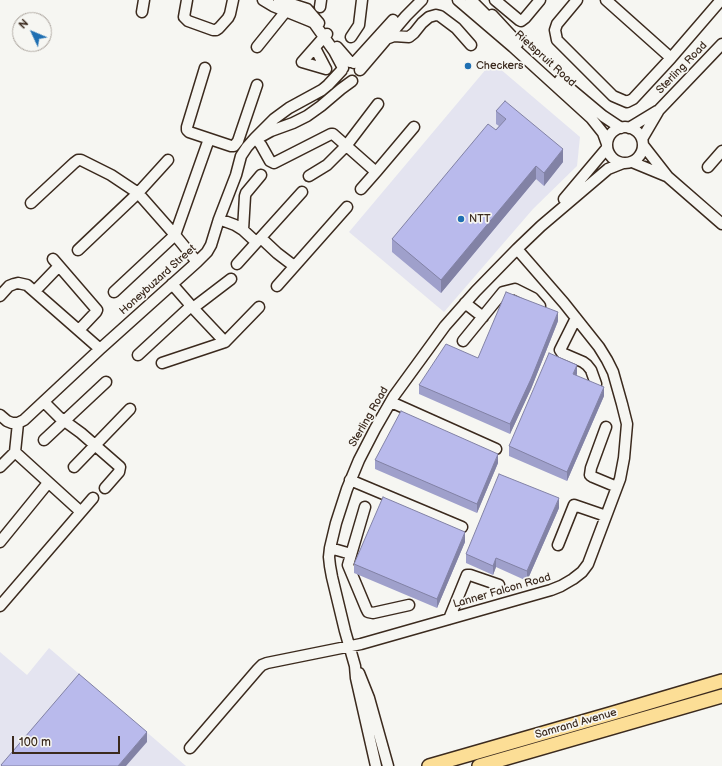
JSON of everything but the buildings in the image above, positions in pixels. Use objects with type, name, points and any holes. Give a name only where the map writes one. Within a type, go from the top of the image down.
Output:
[{"type":"main road","name":"Samrand Avenue","points":[[429,766],[722,681]]},
{"type":"main road","name":"Samrand Avenue","points":[[479,766],[722,696]]},
{"type":"street","points":[[142,12],[144,0]]},
{"type":"street","points":[[187,0],[184,13],[186,19],[212,30],[216,30],[228,18],[233,0]]},
{"type":"street","points":[[263,0],[282,4],[310,21],[325,36],[334,51],[350,66]]},
{"type":"street","points":[[351,37],[359,25],[362,0]]},
{"type":"street","points":[[352,81],[346,80],[342,76],[412,0]]},
{"type":"street","points":[[350,66],[386,39],[422,0]]},
{"type":"street","name":"Rietspruit Road","points":[[458,0],[513,47],[591,118],[603,133],[607,146]]},
{"type":"street","name":"Rietspruit Road","points":[[472,0],[492,21],[603,116],[625,128]]},
{"type":"street","points":[[479,0],[518,43]]},
{"type":"street","points":[[495,0],[521,21],[540,0]]},
{"type":"street","points":[[578,0],[557,24],[555,30],[557,40],[613,96],[627,102],[633,99],[719,3]]},
{"type":"street","points":[[606,0],[671,58]]},
{"type":"street","points":[[257,46],[282,4]]},
{"type":"street","points":[[386,39],[397,36],[406,37],[414,34],[428,17],[436,15],[440,16],[456,28],[471,45]]},
{"type":"street","points":[[406,16],[404,27],[406,37]]},
{"type":"street","points":[[315,48],[325,36]]},
{"type":"street","name":"Sterling Road","points":[[642,142],[659,110],[722,44]]},
{"type":"street","name":"Honeybuzard Street","points":[[18,423],[24,420],[44,402],[207,252],[211,245],[242,156],[247,147],[255,138],[274,119],[322,90],[350,66],[360,73],[357,78],[340,89],[307,116],[271,131],[257,140],[249,149],[236,175]]},
{"type":"street","points":[[205,68],[187,130],[209,139],[231,146],[236,144],[257,85]]},
{"type":"street","points":[[309,176],[328,165],[346,146],[378,104]]},
{"type":"street","name":"Sterling Road","points":[[625,128],[659,110]]},
{"type":"street","points":[[361,189],[414,127]]},
{"type":"street","points":[[668,177],[628,162],[618,162],[609,154],[607,146],[610,135],[617,129],[625,128],[637,132],[642,142],[668,177],[722,224]]},
{"type":"street","points":[[257,140],[270,161],[274,163],[331,134],[376,172]]},
{"type":"street","points":[[114,292],[175,235],[209,139]]},
{"type":"street","points":[[628,162],[639,157],[642,150],[642,142]]},
{"type":"street","name":"Sterling Road","points":[[540,226],[607,146]]},
{"type":"street","points":[[708,167],[722,151]]},
{"type":"street","points":[[31,203],[74,163],[81,160],[138,193],[197,262]]},
{"type":"street","points":[[78,250],[138,193],[168,160]]},
{"type":"street","name":"Sterling Road","points":[[376,766],[356,678],[355,666],[332,577],[329,557],[342,501],[350,480],[375,429],[391,402],[445,326],[465,303],[540,226],[608,170],[628,162]]},
{"type":"street","points":[[243,230],[245,196],[261,175]]},
{"type":"street","points":[[237,264],[302,192]]},
{"type":"street","points":[[276,286],[347,207]]},
{"type":"street","points":[[219,219],[235,225],[259,240],[294,266]]},
{"type":"street","name":"Lanner Falcon Road","points":[[190,748],[262,665],[350,647],[551,590],[573,579],[582,572],[588,564],[620,478],[624,458],[627,424],[613,372],[599,347],[516,249]]},
{"type":"street","points":[[35,291],[56,263],[97,310],[80,330]]},
{"type":"street","points":[[138,355],[192,307],[231,279]]},
{"type":"street","points":[[0,296],[9,286],[18,283],[27,285],[100,349]]},
{"type":"street","points":[[172,284],[225,342]]},
{"type":"street","points":[[464,341],[503,292],[515,289],[533,298],[540,306]]},
{"type":"street","points":[[465,303],[483,317]]},
{"type":"street","points":[[162,362],[225,342],[259,307]]},
{"type":"street","points":[[576,318],[560,350],[562,353],[584,362],[591,370],[596,384]]},
{"type":"street","points":[[44,440],[106,382]]},
{"type":"street","points":[[44,402],[52,411],[81,433],[119,466],[119,472],[104,488]]},
{"type":"street","points":[[391,402],[496,449]]},
{"type":"street","points":[[74,466],[130,409]]},
{"type":"street","points":[[0,415],[7,421],[18,423],[15,452],[0,467]]},
{"type":"street","points":[[606,427],[591,468],[590,475],[617,487]]},
{"type":"street","points":[[15,452],[81,512]]},
{"type":"street","points":[[350,480],[462,526]]},
{"type":"street","points":[[0,542],[48,483]]},
{"type":"street","points":[[0,606],[93,498]]},
{"type":"street","points":[[558,545],[574,505],[606,516]]},
{"type":"street","points":[[365,507],[348,568],[368,612],[409,605]]},
{"type":"street","points":[[330,548],[351,554]]},
{"type":"street","points":[[449,619],[468,574],[499,585]]},
{"type":"street","name":"Sterling Road","points":[[355,666],[361,676],[369,698],[388,766]]},
{"type":"shaded area","points":[[492,62],[580,137],[577,166],[533,209],[444,312],[349,232]]},
{"type":"shaded area","points":[[49,648],[186,766],[0,766],[0,652],[27,675]]},
{"type":"place","name":"Checkers","points":[[468,66]]},
{"type":"place","name":"NTT","points":[[461,219]]}]
